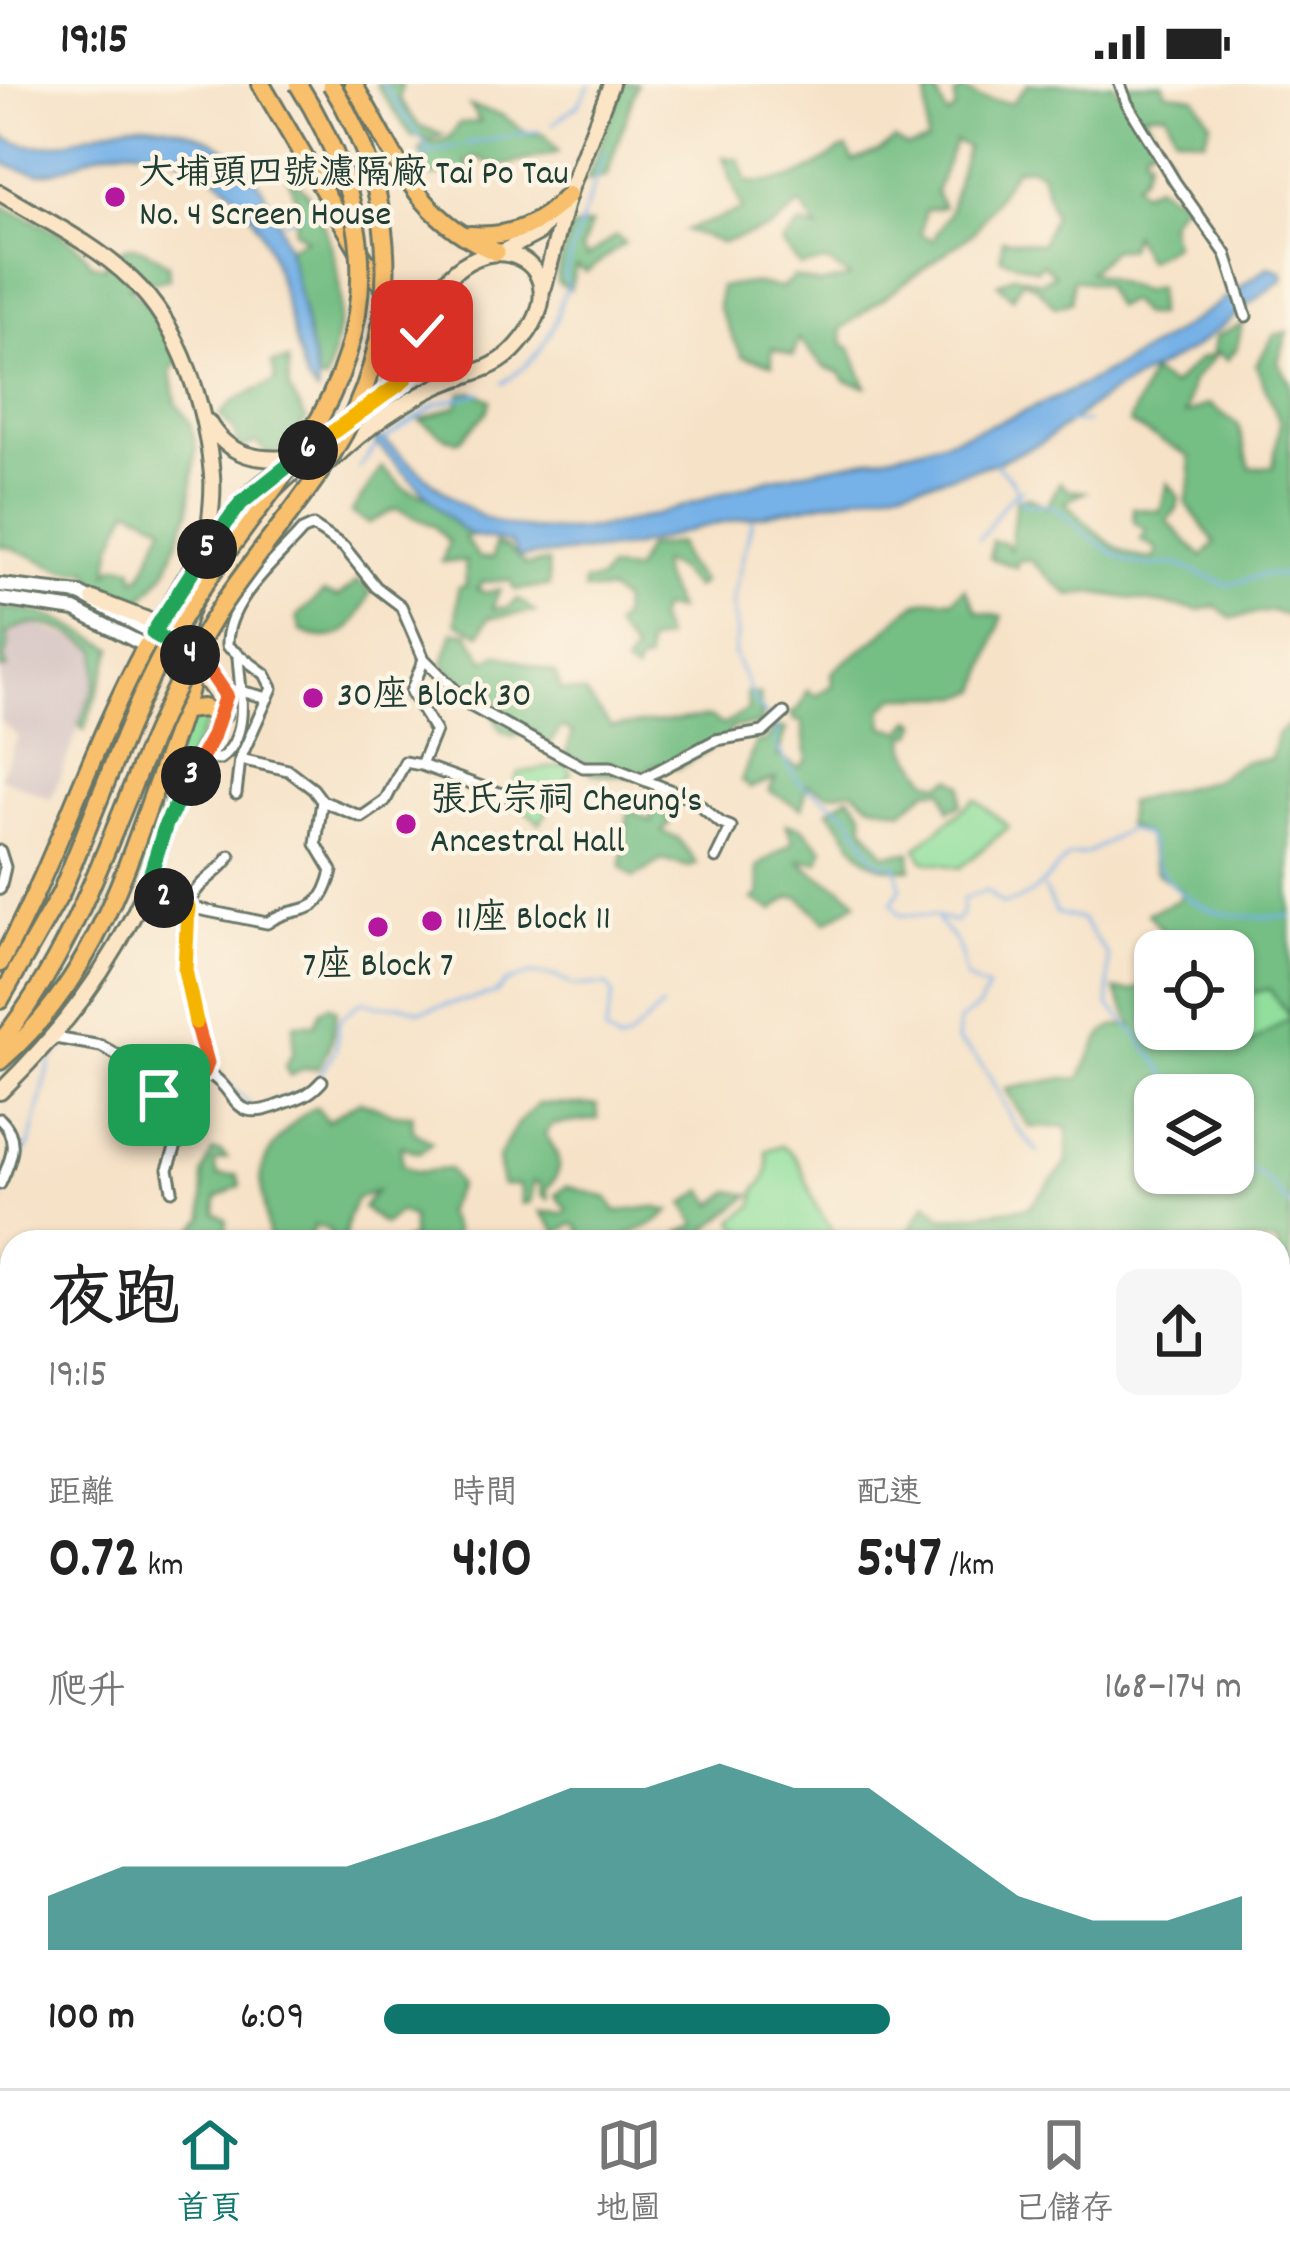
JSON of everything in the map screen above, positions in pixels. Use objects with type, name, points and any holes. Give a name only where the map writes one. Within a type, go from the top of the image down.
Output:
[{"type":"highway","points":[[261,84],[361,254],[423,347]]},
{"type":"highway","points":[[0,1000],[61,893],[166,647],[192,602],[307,441],[338,384],[360,286],[354,203],[336,151],[298,84]]},
{"type":"highway","points":[[0,1042],[48,975],[85,905],[149,746],[216,615],[332,454],[372,371],[387,292],[385,229],[368,160],[331,84]]},
{"type":"highway","points":[[353,84],[410,185],[457,233],[499,252]]},
{"type":"highway","points":[[457,233],[494,236],[519,230],[541,219],[568,194]]},
{"type":"highway","points":[[0,963],[38,889],[112,711],[155,636]]},
{"type":"highway","points":[[0,1061],[43,1022],[97,938],[185,710],[194,666]]},
{"type":"highway","points":[[185,710],[228,701]]},
{"type":"main road","points":[[194,666],[206,612],[272,515],[341,452],[422,395],[489,369],[515,348],[532,324],[568,194],[611,84]]},
{"type":"main road","points":[[0,194],[80,241],[131,278],[175,339],[199,407],[212,476],[206,550]]},
{"type":"main road","points":[[155,636],[193,568],[241,503],[402,382],[423,347],[426,315],[443,284],[473,261],[547,226],[568,194]]},
{"type":"main road","points":[[499,252],[520,257],[532,268],[541,298]]},
{"type":"main road","points":[[423,347],[438,369],[463,376]]},
{"type":"main road","points":[[199,407],[215,434],[234,450],[260,459],[299,456]]},
{"type":"main road","points":[[193,568],[205,582],[228,580]]},
{"type":"main road","points":[[0,1092],[65,1040],[146,888],[166,824],[228,701],[155,636],[93,599]]},
{"type":"main road","points":[[155,636],[206,612]]},
{"type":"street","points":[[1120,84],[1127,103],[1229,263],[1246,316]]},
{"type":"street","points":[[236,794],[240,759],[272,688],[266,674],[227,646],[234,611],[302,531],[313,526],[344,547],[376,587],[401,606],[424,659],[456,694],[487,716],[583,767],[611,767],[692,799],[731,826],[716,858]]},
{"type":"street","points":[[0,585],[93,599]]},
{"type":"street","points":[[0,599],[75,610],[155,636]]},
{"type":"street","points":[[228,701],[238,657]]},
{"type":"street","points":[[421,765],[435,731],[411,692],[424,659]]},
{"type":"street","points":[[228,701],[268,698]]},
{"type":"street","points":[[200,760],[220,759],[228,752],[242,710],[228,701]]},
{"type":"street","points":[[644,778],[716,740],[754,736],[778,719]]},
{"type":"street","points":[[240,759],[288,770],[322,801],[362,817],[385,801],[405,762],[507,796]]},
{"type":"street","points":[[146,888],[188,907],[267,922],[307,910],[328,888],[332,871],[316,844],[322,801]]},
{"type":"street","points":[[0,850],[5,867],[0,889]]},
{"type":"street","points":[[230,856],[201,883],[188,907],[185,970],[205,1067],[245,1109],[256,1113],[309,1096],[322,1081]]},
{"type":"street","points":[[65,1040],[148,1063],[205,1067]]},
{"type":"street","points":[[148,1063],[158,1078],[159,1095],[175,1105],[185,1120],[168,1169],[172,1190]]},
{"type":"street","points":[[0,1119],[14,1145],[0,1184]]},
{"type":"shaded area","points":[[0,612],[109,651],[51,799],[0,777],[18,737],[0,721]]},
{"type":"green space","points":[[376,84],[402,84],[399,99],[419,126],[443,134],[432,140],[434,144],[449,138],[460,123],[480,122],[470,106],[502,115],[528,134],[544,134],[559,152],[498,167],[477,157],[465,162],[475,172],[420,177],[425,161],[420,151],[429,142],[412,137]]},
{"type":"green space","points":[[622,84],[637,84],[606,177],[587,180]]},
{"type":"green space","points":[[1028,84],[1114,84],[1127,92],[1128,84],[1164,84],[1165,92],[1195,97],[1211,122],[1204,140],[1175,135],[1166,112],[1144,113],[1170,160],[1156,142],[1145,149],[1149,157],[1135,184],[1142,192],[1155,185],[1173,196],[1187,194],[1193,201],[1179,206],[1169,222],[1173,245],[1146,261],[1133,234],[1128,249],[1113,249],[1089,272],[1142,291],[1157,287],[1157,315],[1142,315],[1129,301],[1115,307],[1103,285],[1073,279],[1071,302],[1055,307],[1038,288],[1022,280],[1013,298],[998,284],[1014,275],[1041,282],[1055,274],[1042,263],[1037,270],[1001,258],[1002,239],[1041,244],[1053,216],[1041,173],[1028,167],[1015,169],[974,232],[841,329],[843,344],[851,349],[866,386],[845,381],[840,373],[824,367],[799,339],[793,356],[772,348],[772,364],[742,356],[718,307],[720,287],[751,283],[782,288],[794,277],[819,284],[850,277],[827,262],[800,266],[782,243],[801,224],[818,230],[801,204],[772,228],[721,243],[686,230],[742,210],[723,157],[739,159],[747,182],[787,179],[847,148],[853,161],[895,139],[907,147],[927,142],[927,90],[934,89],[948,116],[955,110],[955,95],[962,90],[980,99],[1012,103]],"holes":[[[955,141],[967,147],[949,213],[933,240],[921,234],[925,210],[943,207],[936,192]]]},
{"type":"green space","points":[[287,174],[314,203],[337,267],[339,322],[326,382],[318,380],[288,247],[306,239],[294,230],[299,206]]},
{"type":"green space","points":[[0,205],[64,236],[91,264],[104,267],[120,251],[135,247],[168,265],[169,279],[128,287],[150,307],[179,360],[171,371],[176,403],[190,423],[196,446],[189,512],[166,571],[140,601],[99,586],[87,570],[64,569],[0,546]],"holes":[[[129,508],[164,525],[142,575],[135,578],[133,567],[117,565],[108,572],[113,545]]]},
{"type":"green space","points":[[591,224],[582,249],[587,257],[616,236],[625,243],[586,272],[576,266],[570,289],[557,282],[557,275],[571,228]]},
{"type":"green space","points":[[1242,324],[1237,348],[1227,360],[1218,353],[1192,381],[1186,414],[1209,404],[1238,425],[1250,468],[1273,467],[1280,422],[1256,365],[1274,335],[1288,332],[1278,361],[1290,383],[1290,617],[1272,611],[1231,618],[1216,606],[1199,610],[1091,592],[1070,596],[1030,560],[1018,560],[1016,567],[990,558],[992,541],[1005,543],[1010,550],[1016,499],[1029,497],[1047,507],[1060,482],[1069,490],[1085,492],[1065,502],[1094,531],[1143,558],[1155,558],[1157,549],[1141,540],[1146,530],[1134,522],[1133,508],[1160,511],[1168,483],[1179,497],[1167,521],[1202,557],[1215,543],[1186,503],[1189,456],[1129,423],[1151,373],[1172,386],[1199,359],[1217,354],[1212,351],[1216,336]]},
{"type":"green space","points":[[288,361],[289,389],[306,419],[286,448],[269,455],[256,442],[239,449],[234,430],[220,415],[235,400],[276,381],[272,363]]},
{"type":"green space","points":[[474,392],[491,400],[487,412],[459,441],[420,420],[457,406],[461,393]]},
{"type":"green space","points":[[382,467],[405,489],[429,497],[459,528],[474,536],[464,537],[479,558],[493,558],[495,544],[508,548],[526,565],[548,562],[549,586],[515,590],[510,580],[484,582],[477,589],[486,593],[500,589],[492,608],[507,608],[518,599],[535,612],[488,618],[480,634],[456,623],[458,587],[466,586],[465,561],[442,562],[449,542],[434,526],[396,509],[369,523],[351,513]]},
{"type":"green space","points":[[678,543],[684,561],[702,582],[695,588],[661,562],[677,610],[661,608],[657,619],[665,638],[647,644],[647,661],[639,663],[635,673],[625,666],[634,652],[614,627],[621,618],[622,601],[610,591],[584,590],[584,582],[600,580],[608,569],[634,571],[646,547]]},
{"type":"green space","points":[[358,581],[370,592],[352,625],[336,636],[301,631],[297,616],[323,593],[338,597]]},
{"type":"green space","points":[[965,588],[977,611],[1002,617],[979,691],[963,696],[896,697],[882,710],[884,727],[903,731],[912,719],[918,723],[914,734],[906,735],[907,749],[928,780],[941,784],[952,778],[962,785],[961,804],[949,810],[943,790],[928,790],[903,811],[869,803],[852,790],[829,794],[807,784],[802,809],[769,791],[776,778],[750,788],[741,781],[756,742],[765,742],[774,728],[786,729],[778,756],[799,768],[807,760],[802,722],[791,713],[798,711],[808,690],[816,696],[833,685],[832,673],[910,608],[927,600],[952,600]]},
{"type":"green space","points":[[0,608],[46,615],[113,648],[84,730],[79,725],[95,685],[98,650],[65,631],[29,624],[6,635],[8,668],[0,670]]},
{"type":"green space","points":[[453,632],[468,633],[485,661],[498,654],[555,673],[561,690],[585,693],[611,727],[709,717],[723,725],[748,710],[747,693],[760,695],[761,725],[733,727],[723,741],[678,768],[656,764],[633,777],[591,773],[590,765],[565,755],[573,733],[562,727],[547,747],[539,747],[535,731],[513,736],[501,731],[488,703],[460,692],[457,678],[443,663]]},
{"type":"green space","points":[[205,716],[207,722],[176,781],[163,795],[143,870],[108,944],[52,1025],[20,1060],[0,1068],[85,969],[188,721]]},
{"type":"green space","points":[[1290,724],[1290,1016],[1269,989],[1254,992],[1254,930],[1162,930],[1148,913],[1177,901],[1183,892],[1156,872],[1146,835],[1126,825],[1128,802],[1214,780],[1244,761],[1271,759],[1277,734]]},
{"type":"green space","points":[[567,765],[571,773],[540,823],[509,797],[518,773]]},
{"type":"green space","points":[[659,788],[669,824],[662,832],[678,838],[697,864],[690,867],[662,860],[634,878],[621,867],[629,809],[652,822],[649,793]]},
{"type":"green space","points":[[849,796],[863,812],[864,827],[885,854],[910,852],[911,869],[879,866],[861,854],[828,811]]},
{"type":"green space","points":[[975,799],[1009,827],[960,868],[924,861],[916,848]]},
{"type":"green space","points":[[786,824],[801,827],[823,849],[819,862],[800,860],[857,902],[826,922],[799,897],[790,897],[773,910],[753,900],[760,894],[757,867],[793,842]]},
{"type":"green space","points":[[1269,989],[1290,1018],[1254,1042],[1254,992]]},
{"type":"green space","points":[[1115,990],[1134,991],[1134,1050],[1254,1050],[1254,1042],[1290,1018],[1290,1230],[910,1230],[927,1203],[943,1218],[1029,1207],[1067,1163],[1068,1127],[1029,1127],[1005,1089],[1080,1079],[1105,1033],[1121,1025],[1133,1026]]},
{"type":"green space","points":[[329,1005],[336,1010],[332,1039],[319,1068],[290,1076],[285,1067],[293,1052],[294,1024],[315,1024]]},
{"type":"green space","points":[[360,1101],[394,1114],[412,1115],[413,1130],[432,1143],[419,1153],[401,1146],[402,1165],[416,1172],[449,1169],[458,1185],[445,1213],[454,1230],[412,1230],[412,1217],[399,1212],[384,1225],[363,1208],[376,1191],[356,1199],[346,1230],[314,1226],[313,1230],[268,1230],[261,1179],[268,1154],[291,1126],[316,1107],[327,1121]]},
{"type":"green space","points":[[538,1104],[597,1105],[598,1119],[552,1125],[545,1134],[558,1168],[547,1188],[549,1199],[542,1195],[540,1183],[533,1182],[531,1202],[522,1204],[520,1185],[502,1185],[498,1158],[516,1126]]},
{"type":"green space","points":[[782,1145],[790,1151],[833,1230],[740,1230],[734,1220],[754,1205],[756,1189],[767,1172],[766,1151]]},
{"type":"green space","points":[[212,1151],[227,1158],[214,1162],[218,1176],[237,1175],[241,1185],[217,1198],[216,1213],[226,1219],[227,1230],[193,1230],[204,1218],[203,1174]]},
{"type":"green space","points":[[567,1186],[608,1198],[616,1212],[653,1207],[670,1211],[638,1230],[580,1230],[572,1224],[556,1230],[541,1212],[565,1213],[556,1195]]},
{"type":"green space","points":[[704,1190],[714,1204],[731,1191],[751,1195],[706,1230],[686,1230],[697,1225],[684,1204]]},
{"type":"water","points":[[146,123],[195,134],[231,153],[257,181],[276,215],[289,254],[317,392],[304,374],[267,244],[240,198],[220,179],[185,159],[139,148],[115,149],[43,173],[0,161],[0,134],[17,143],[53,145]]},
{"type":"water","points":[[1268,267],[1281,271],[1283,279],[1192,349],[1104,397],[1041,443],[995,463],[932,481],[697,528],[631,547],[519,557],[511,543],[459,528],[375,442],[375,438],[384,440],[440,489],[488,519],[537,530],[605,526],[770,479],[922,447],[1015,416],[1146,350]]},
{"type":"waterway","points":[[383,84],[430,152]]},
{"type":"waterway","points":[[553,124],[579,104],[590,84]]},
{"type":"waterway","points":[[466,144],[538,131]]},
{"type":"waterway","points":[[421,156],[459,146]]},
{"type":"waterway","points":[[503,383],[534,357],[555,323],[569,287],[564,276],[604,153]]},
{"type":"waterway","points":[[284,222],[304,212]]},
{"type":"waterway","points":[[382,441],[437,404],[481,393]]},
{"type":"waterway","points":[[1065,422],[1087,422]]},
{"type":"waterway","points":[[359,468],[376,446]]},
{"type":"waterway","points":[[993,461],[1012,480],[1026,505],[1057,509],[1128,562],[1176,564],[1228,585],[1262,575],[1290,575]]},
{"type":"waterway","points":[[979,539],[1022,489]]},
{"type":"waterway","points":[[752,521],[732,601],[737,635],[734,655],[756,703],[770,720]]},
{"type":"waterway","points":[[778,725],[775,744],[799,782],[848,814],[877,862],[896,865],[901,888],[892,903],[900,915],[954,922],[962,914],[963,899],[986,891],[1002,904],[1013,902],[1039,887],[1068,857],[1090,852],[1128,829],[1145,835],[1160,870],[1188,898],[1235,916],[1290,916]]},
{"type":"waterway","points":[[1044,889],[1056,913],[1082,920],[1108,956],[1109,1006],[1165,1074]]},
{"type":"waterway","points":[[937,919],[960,951],[965,976],[988,988],[979,1007],[959,1021],[957,1041],[984,1068],[1016,1126],[1038,1153]]},
{"type":"waterway","points":[[317,1080],[336,1048],[339,1020],[362,1001],[420,1011],[496,993],[505,983],[530,974],[555,976],[574,986],[607,985],[613,994],[605,1033],[618,1043],[662,1007]]},
{"type":"waterway","points":[[102,1042],[126,1054],[201,1065]]},
{"type":"waterway","points":[[0,1202],[31,1140],[51,1059],[66,1045]]},
{"type":"waterway","points":[[210,1067],[250,1105]]},
{"type":"waterway","points":[[265,1105],[301,1092]]},
{"type":"waterway","points":[[1254,1172],[1290,1206]]},
{"type":"place","name":"大埔頭四號濾隔廠 Tai Po Tau No. 4 Screen House","points":[[115,197]]},
{"type":"place","name":"30座 Block 30","points":[[313,698]]},
{"type":"place","name":"張氏宗祠 Cheung's Ancestral Hall","points":[[406,824]]},
{"type":"place","name":"11座 Block 11","points":[[432,921]]},
{"type":"place","name":"7座 Block 7","points":[[378,927]]},
{"type":"route","points":[[159,1095],[158,1078],[148,1063],[204,1071],[207,1063],[185,970],[188,907],[146,888],[175,802],[212,738],[226,695],[196,659],[153,633],[241,503],[402,382],[424,350],[422,331]]}]
